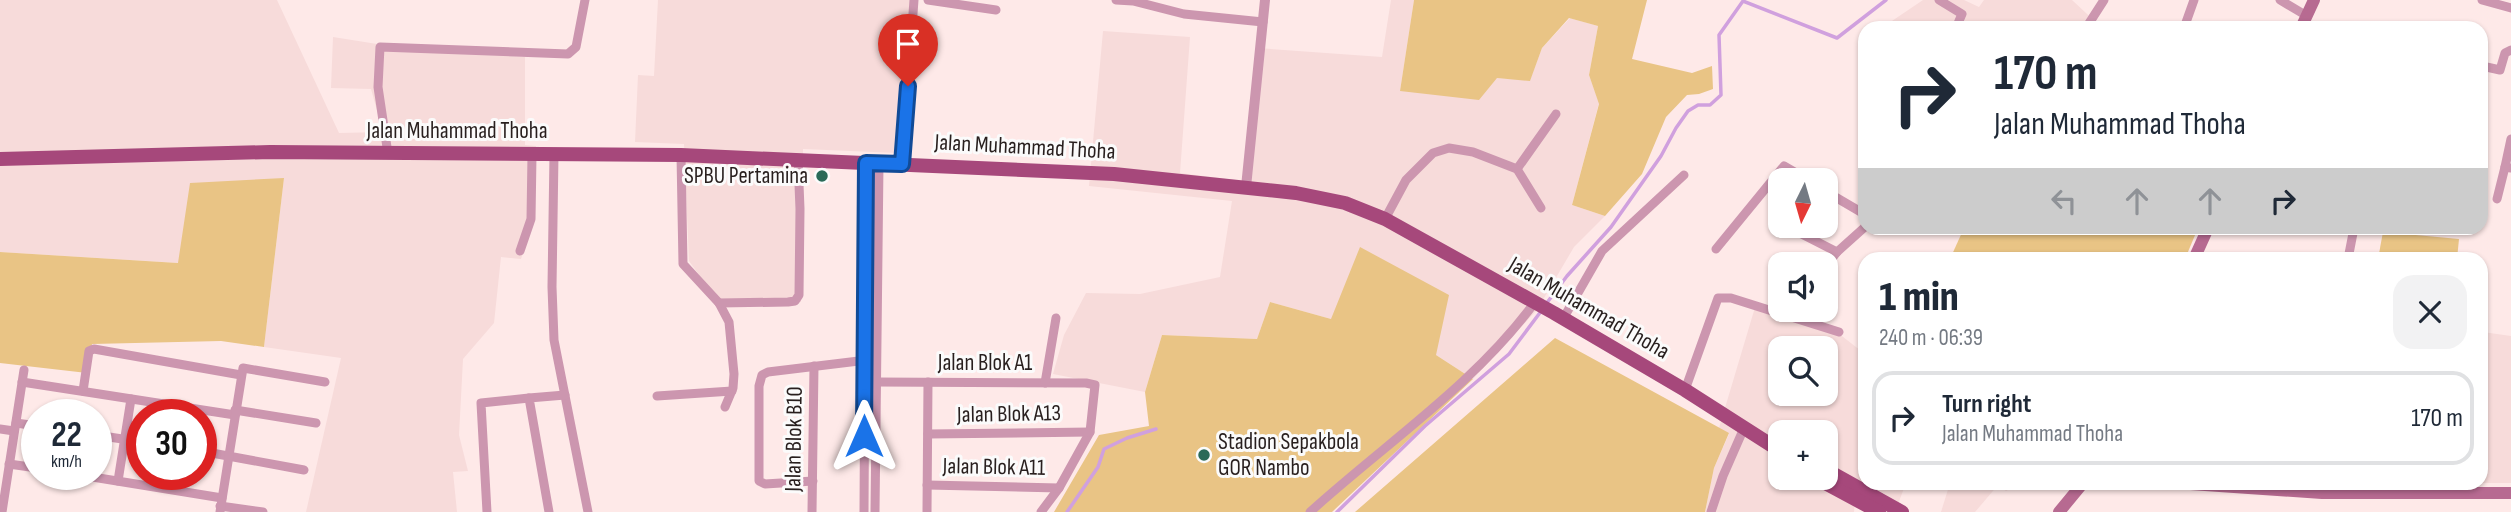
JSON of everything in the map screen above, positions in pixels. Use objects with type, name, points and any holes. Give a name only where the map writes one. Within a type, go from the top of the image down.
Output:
[{"type":"main road","points":[[2304,21],[2314,0]]},
{"type":"main road","name":"Jalan Muhammad Thoha","points":[[0,159],[270,152],[681,155],[1114,174],[1296,193],[1345,203],[1385,219],[1685,390],[1768,444]]},
{"type":"main road","points":[[2197,252],[2205,235]]},
{"type":"main road","points":[[1838,476],[1858,487]]},
{"type":"main road","points":[[1838,490],[1879,512]]},
{"type":"main road","points":[[1863,490],[1902,512]]},
{"type":"main road","points":[[2059,512],[2077,490]]},
{"type":"main road","points":[[2467,490],[2511,493]]},
{"type":"street","points":[[388,154],[378,76],[380,47],[568,54],[576,47],[585,0]]},
{"type":"street","points":[[902,164],[914,0]]},
{"type":"street","points":[[929,0],[996,10]]},
{"type":"street","points":[[1116,0],[1133,1],[1184,14],[1263,22]]},
{"type":"street","points":[[1246,187],[1265,0]]},
{"type":"street","points":[[1939,0],[1962,14],[1959,21]]},
{"type":"street","points":[[2090,21],[2104,0]]},
{"type":"street","points":[[2186,21],[2194,0]]},
{"type":"street","points":[[2280,0],[2303,21]]},
{"type":"street","points":[[2482,0],[2499,2],[2511,8]]},
{"type":"street","points":[[2488,67],[2500,70],[2505,53],[2511,50]]},
{"type":"street","points":[[1517,169],[1556,114]]},
{"type":"street","points":[[2497,199],[2508,168],[2511,139]]},
{"type":"street","points":[[1385,219],[1406,180],[1433,153],[1449,148],[1473,152],[1517,169],[1541,208]]},
{"type":"street","points":[[554,154],[554,340],[588,512]]},
{"type":"street","points":[[520,251],[531,219],[532,155]]},
{"type":"street","points":[[681,155],[683,264],[719,303],[731,328],[734,374],[732,391],[725,407]]},
{"type":"street","points":[[719,303],[788,302],[795,301],[799,295],[798,160]]},
{"type":"street","points":[[864,512],[864,360],[872,163]]},
{"type":"street","points":[[872,163],[876,360],[875,512]]},
{"type":"street","points":[[1562,318],[1602,251],[1684,175]]},
{"type":"street","points":[[1716,249],[1768,186]]},
{"type":"street","points":[[1838,199],[1858,210]]},
{"type":"street","points":[[1810,238],[1837,252],[1858,233]]},
{"type":"street","points":[[1685,390],[1718,298],[1731,298],[1768,307]]},
{"type":"street","points":[[1311,512],[1483,363],[1537,304]]},
{"type":"street","points":[[1045,383],[1056,318]]},
{"type":"street","points":[[1814,322],[1839,332]]},
{"type":"street","points":[[83,391],[89,351],[94,349],[241,375]]},
{"type":"street","points":[[813,481],[765,484],[759,481],[759,386],[762,375],[768,372],[876,360]]},
{"type":"street","name":"Jalan Blok B10","points":[[812,512],[814,366]]},
{"type":"street","points":[[220,505],[244,367],[325,382]]},
{"type":"street","points":[[2,512],[6,470],[24,370]]},
{"type":"street","points":[[22,382],[131,399]]},
{"type":"street","name":"Jalan Blok A1","points":[[876,382],[1095,385],[1090,432]]},
{"type":"street","points":[[927,512],[928,382]]},
{"type":"street","points":[[657,396],[732,391]]},
{"type":"street","points":[[487,512],[481,404],[565,395]]},
{"type":"street","points":[[529,398],[549,512]]},
{"type":"street","points":[[217,411],[316,423]]},
{"type":"street","points":[[0,429],[21,427]]},
{"type":"street","points":[[1711,512],[1744,428]]},
{"type":"street","points":[[1041,512],[1059,488],[1090,432]]},
{"type":"street","name":"Jalan Blok A13","points":[[928,434],[1090,432]]},
{"type":"street","points":[[118,481],[126,433]]},
{"type":"street","points":[[112,438],[125,440]]},
{"type":"street","points":[[217,454],[304,470]]},
{"type":"street","points":[[112,480],[220,505],[264,512]]},
{"type":"street","name":"Jalan Blok A11","points":[[927,485],[1059,488]]},
{"type":"shaded area","points":[[0,0],[277,0],[339,133],[383,132],[371,89],[331,88],[333,37],[396,47],[525,57],[525,145],[536,146],[533,222],[521,259],[501,257],[494,323],[463,359],[459,435],[468,471],[453,472],[457,512],[306,512],[341,358],[264,347],[284,178],[179,263],[0,252]]},
{"type":"shaded area","points":[[658,0],[911,0],[897,153],[803,149],[801,302],[721,305],[689,261],[684,144],[635,142],[638,75],[654,76]]},
{"type":"shaded area","points":[[1391,0],[1414,0],[1400,91],[1497,78],[1530,80],[1542,48],[1570,18],[1598,26],[1589,75],[1599,103],[1572,205],[1605,216],[1574,247],[1537,310],[1473,379],[1436,355],[1331,319],[1270,302],[1257,339],[1162,335],[1145,392],[1053,374],[1064,335],[1086,293],[1140,294],[1220,277],[1232,201],[1089,186],[1103,31],[1190,37],[1180,173],[1243,181],[1257,48],[1382,57]]},
{"type":"shaded area","points":[[1414,0],[1647,0],[1632,59],[1692,73],[1712,66],[1713,89],[1687,95],[1666,117],[1642,174],[1605,216],[1572,205],[1599,104],[1589,75],[1598,26],[1569,18],[1542,48],[1530,81],[1497,78],[1479,100],[1400,91]]},
{"type":"shaded area","points":[[1923,0],[1964,0],[1979,7],[1984,0],[2072,0],[2095,21],[1892,21]]},
{"type":"shaded area","points":[[284,178],[264,347],[221,341],[92,344],[87,373],[0,363],[0,252],[178,263],[190,183]]},
{"type":"shaded area","points":[[1961,235],[2195,235],[2188,252],[1953,252]]},
{"type":"shaded area","points":[[2382,235],[2459,239],[2458,252],[2379,252]]},
{"type":"shaded area","points":[[1360,247],[1449,295],[1436,355],[1473,379],[1332,512],[1054,512],[1099,435],[1149,426],[1145,392],[1162,335],[1257,339],[1270,302],[1331,319]]},
{"type":"shaded area","points":[[1756,304],[1768,308],[1768,322],[1807,322],[1838,333],[1858,349],[1858,490],[1903,490],[1895,512],[1878,512],[1855,501],[1854,512],[1705,512],[1714,468],[1729,434],[1719,428]]},
{"type":"shaded area","points":[[2488,333],[2511,336],[2511,483],[2488,483]]},
{"type":"shaded area","points":[[1555,338],[1729,433],[1714,468],[1705,512],[1355,512]]},
{"type":"shaded area","points":[[1948,490],[1994,490],[1975,512],[1941,512]]},
{"type":"waterway","points":[[1859,21],[1886,0]]},
{"type":"waterway","points":[[1546,304],[1611,227],[1661,156],[1688,111],[1698,105],[1710,105],[1721,95],[1719,35],[1743,1],[1837,38],[1858,22]]},
{"type":"waterway","points":[[1337,512],[1425,426],[1509,354],[1542,310]]},
{"type":"waterway","points":[[1067,512],[1098,467],[1104,449],[1156,429]]},
{"type":"place","name":"SPBU Pertamina","points":[[822,176]]},
{"type":"place","name":"Stadion Sepakbola GOR Nambo","points":[[1204,455]]},
{"type":"route","points":[[864,436],[866,163],[902,164],[908,86]]}]
